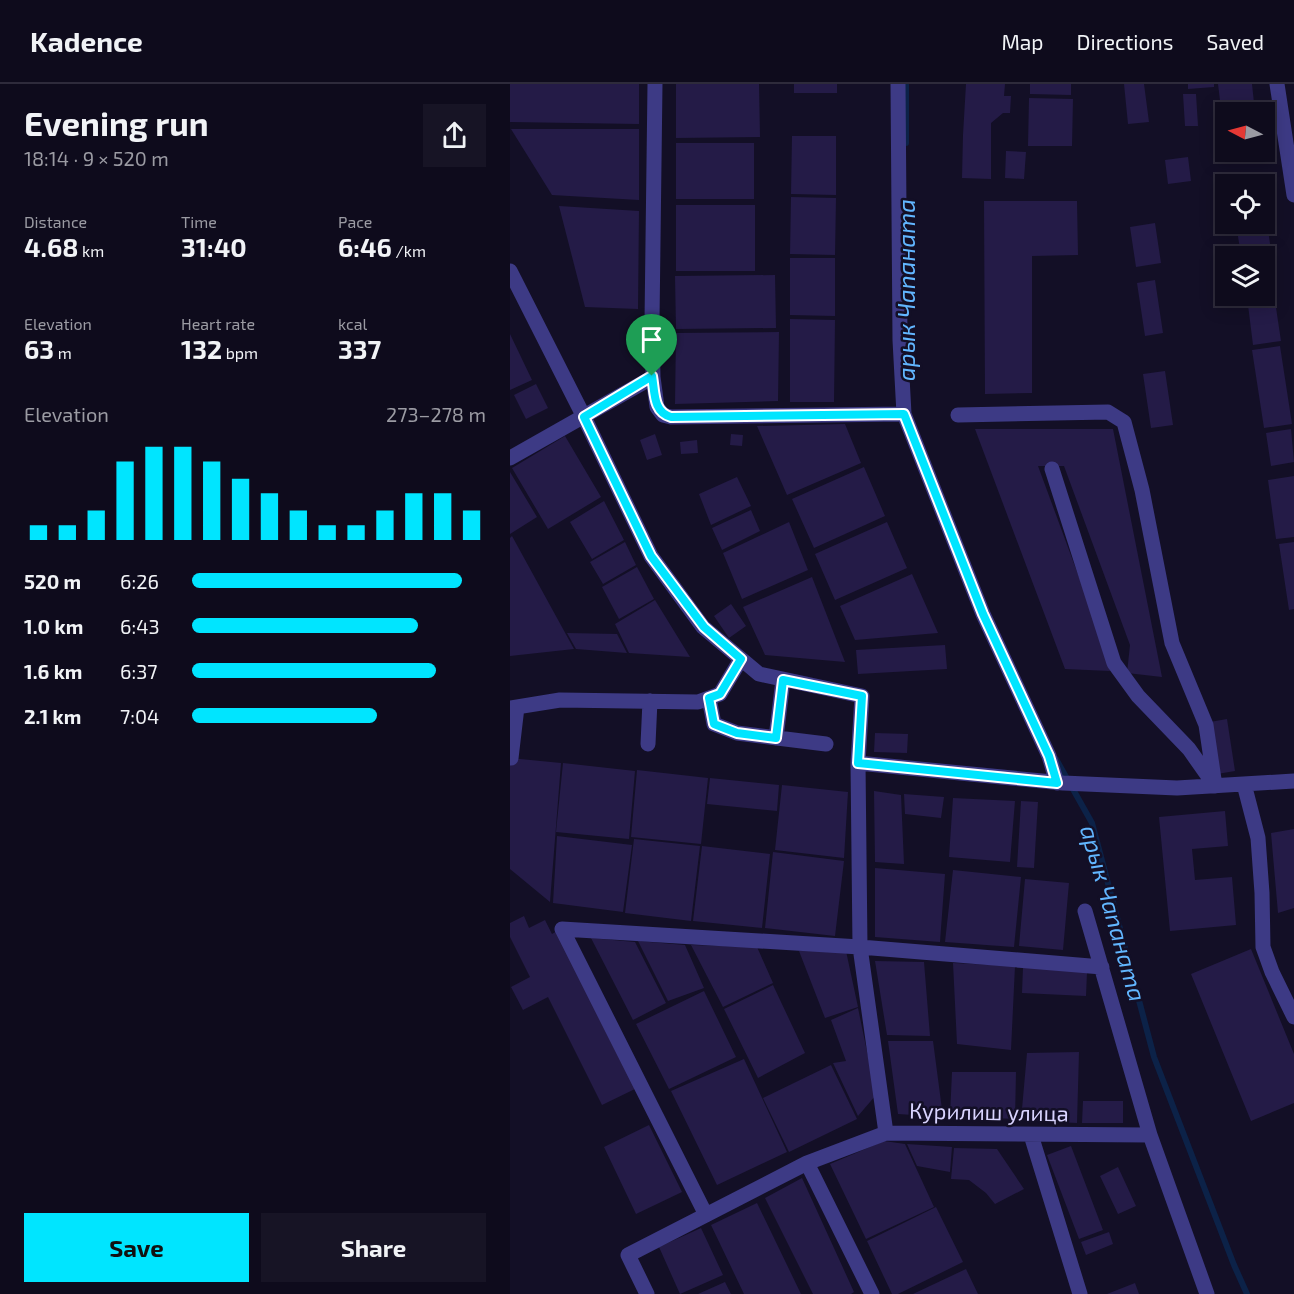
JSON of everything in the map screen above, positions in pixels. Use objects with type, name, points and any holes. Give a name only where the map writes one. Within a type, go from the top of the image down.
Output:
[{"type":"street","points":[[655,84],[652,376],[657,407],[663,415],[671,417],[904,414]]},
{"type":"street","points":[[898,84],[900,340],[904,414],[983,614],[1060,783]]},
{"type":"street","points":[[1276,84],[1294,195]]},
{"type":"street","points":[[510,271],[651,556],[704,627],[759,674],[783,680],[776,738]]},
{"type":"street","points":[[510,458],[652,376]]},
{"type":"street","points":[[958,415],[1108,412],[1124,422],[1142,490],[1173,643],[1206,725],[1215,786]]},
{"type":"street","points":[[1052,469],[1114,663],[1138,696],[1189,749],[1215,786]]},
{"type":"street","points":[[511,758],[513,707],[560,700],[698,702],[720,694],[741,659]]},
{"type":"street","name":"Курилиш улица","points":[[783,680],[862,696],[858,763],[860,947],[886,1133],[1150,1135]]},
{"type":"street","points":[[709,698],[714,724],[737,733],[826,744]]},
{"type":"street","points":[[648,744],[650,701]]},
{"type":"street","points":[[858,763],[1095,785],[1177,788],[1294,781]]},
{"type":"street","points":[[1238,784],[1258,838],[1263,947],[1272,972],[1294,1017]]},
{"type":"street","points":[[1086,911],[1150,1135],[1207,1294]]},
{"type":"street","points":[[706,1215],[562,929],[860,947],[1102,967]]},
{"type":"street","points":[[647,1294],[628,1255],[807,1163],[886,1133]]},
{"type":"street","points":[[1031,1135],[1080,1294]]},
{"type":"street","points":[[807,1163],[872,1294]]},
{"type":"building","points":[[510,84],[639,84],[639,124],[510,122]]},
{"type":"building","points":[[676,84],[759,84],[760,137],[676,138]]},
{"type":"building","points":[[794,84],[837,84],[837,93],[794,93]]},
{"type":"building","points":[[966,84],[1005,84],[1004,96],[1011,96],[1010,113],[1003,113],[991,123],[991,179],[962,178]]},
{"type":"building","points":[[1030,84],[1071,84],[1071,95],[1030,94]]},
{"type":"building","points":[[1124,84],[1144,84],[1149,122],[1128,124]]},
{"type":"building","points":[[1188,84],[1214,84],[1214,87],[1188,89]]},
{"type":"building","points":[[1218,84],[1252,84],[1254,102],[1220,102]]},
{"type":"building","points":[[1183,94],[1196,94],[1198,126],[1185,126]]},
{"type":"building","points":[[1029,98],[1073,99],[1072,146],[1028,146]]},
{"type":"building","points":[[511,129],[639,129],[639,200],[552,195]]},
{"type":"building","points":[[792,136],[836,136],[836,195],[791,194]]},
{"type":"building","points":[[676,143],[754,143],[754,199],[676,199]]},
{"type":"building","points":[[1006,151],[1026,152],[1024,179],[1005,178]]},
{"type":"building","points":[[1188,157],[1191,181],[1168,184],[1165,160]]},
{"type":"building","points":[[791,197],[836,198],[835,255],[790,254]]},
{"type":"building","points":[[984,201],[1077,201],[1078,255],[1032,256],[1032,393],[985,394]]},
{"type":"building","points":[[676,205],[755,205],[755,271],[676,271]]},
{"type":"building","points":[[559,206],[639,211],[638,309],[585,307]]},
{"type":"building","points":[[1155,223],[1161,263],[1136,267],[1130,227]]},
{"type":"building","points":[[1238,234],[1269,234],[1270,244],[1240,246]]},
{"type":"building","points":[[790,258],[835,258],[835,316],[790,315]]},
{"type":"building","points":[[775,275],[776,328],[676,329],[675,276]]},
{"type":"building","points":[[1155,280],[1163,333],[1145,336],[1137,283]]},
{"type":"building","points":[[1275,301],[1281,341],[1253,345],[1248,306],[1275,306]]},
{"type":"building","points":[[790,319],[835,320],[834,402],[790,402]]},
{"type":"building","points":[[779,332],[778,401],[675,404],[676,333]]},
{"type":"building","points":[[510,334],[532,380],[510,390]]},
{"type":"building","points":[[1280,346],[1292,424],[1264,428],[1252,350]]},
{"type":"building","points":[[1165,371],[1173,425],[1151,428],[1143,374]]},
{"type":"building","points":[[536,384],[548,408],[526,419],[514,395]]},
{"type":"building","points":[[845,424],[861,463],[787,495],[757,426]]},
{"type":"building","points":[[975,429],[1113,429],[1162,677],[1127,673],[1130,645],[1064,466],[1038,466],[1107,653],[1110,671],[1065,669]]},
{"type":"building","points":[[1291,429],[1294,462],[1271,466],[1266,433]]},
{"type":"building","points":[[655,434],[662,455],[647,460],[640,440]]},
{"type":"building","points":[[731,434],[743,435],[742,446],[730,445]]},
{"type":"building","points":[[565,436],[601,497],[548,529],[512,468]]},
{"type":"building","points":[[697,440],[698,453],[681,454],[680,442]]},
{"type":"building","points":[[864,467],[885,516],[814,548],[792,499]]},
{"type":"building","points":[[510,472],[537,517],[510,534]]},
{"type":"building","points":[[1294,476],[1294,537],[1276,539],[1268,480]]},
{"type":"building","points":[[737,477],[751,506],[711,525],[699,494]]},
{"type":"building","points":[[604,501],[624,540],[592,559],[570,522]]},
{"type":"building","points":[[751,510],[760,531],[722,550],[712,528]]},
{"type":"building","points":[[789,522],[808,570],[742,599],[723,553]]},
{"type":"building","points":[[887,522],[907,568],[835,600],[815,554]]},
{"type":"building","points":[[512,536],[574,649],[510,656],[510,538]]},
{"type":"building","points":[[625,542],[636,565],[603,584],[590,562]]},
{"type":"building","points":[[1294,542],[1294,609],[1289,610],[1279,544]]},
{"type":"building","points":[[637,567],[654,599],[619,619],[602,587]]},
{"type":"building","points":[[912,574],[938,633],[855,640],[840,606]]},
{"type":"building","points":[[812,577],[845,662],[765,655],[743,607]]},
{"type":"building","points":[[655,600],[690,657],[629,653],[615,624]]},
{"type":"building","points":[[731,604],[746,626],[729,638],[714,616]]},
{"type":"building","points":[[567,633],[617,634],[627,653],[576,649]]},
{"type":"building","points":[[945,645],[947,669],[858,674],[856,650]]},
{"type":"building","points":[[1227,719],[1235,771],[1217,774],[1210,722]]},
{"type":"building","points":[[875,733],[908,734],[907,753],[874,752]]},
{"type":"building","points":[[510,758],[561,763],[550,902],[510,869]]},
{"type":"building","points":[[563,763],[635,771],[629,839],[556,832]]},
{"type":"building","points":[[637,770],[708,778],[701,844],[631,837]]},
{"type":"building","points":[[710,778],[779,785],[777,811],[707,804]]},
{"type":"building","points":[[782,785],[848,792],[844,858],[775,850]]},
{"type":"building","points":[[874,791],[901,795],[904,864],[875,862]]},
{"type":"building","points":[[904,794],[944,797],[941,818],[905,814]]},
{"type":"building","points":[[953,798],[1015,801],[1010,862],[949,857]]},
{"type":"building","points":[[1021,801],[1038,802],[1034,868],[1017,867]]},
{"type":"building","points":[[1225,811],[1228,846],[1192,849],[1195,880],[1232,877],[1236,925],[1170,931],[1159,817]]},
{"type":"building","points":[[1294,829],[1294,908],[1278,913],[1271,833]]},
{"type":"building","points":[[557,836],[632,845],[623,912],[553,903]]},
{"type":"building","points":[[634,839],[700,846],[691,921],[625,913]]},
{"type":"building","points":[[702,846],[770,854],[762,928],[693,921]]},
{"type":"building","points":[[773,852],[844,861],[835,936],[765,928]]},
{"type":"building","points":[[875,868],[945,874],[940,942],[875,937]]},
{"type":"building","points":[[953,870],[1021,877],[1014,947],[945,942]]},
{"type":"building","points":[[1025,879],[1069,883],[1063,950],[1019,946]]},
{"type":"building","points":[[524,916],[529,928],[545,920],[552,934],[559,930],[637,1088],[602,1105],[548,997],[523,1010],[511,987],[530,977],[510,937],[510,923]]},
{"type":"building","points":[[591,938],[635,942],[666,1003],[633,1020]]},
{"type":"building","points":[[638,941],[685,945],[704,988],[668,1001]]},
{"type":"building","points":[[691,945],[757,947],[773,983],[723,1007]]},
{"type":"building","points":[[1251,949],[1294,1054],[1294,1103],[1251,1121],[1191,974]]},
{"type":"building","points":[[799,951],[846,951],[858,1007],[825,1018]]},
{"type":"building","points":[[875,961],[924,962],[930,1036],[887,1035]]},
{"type":"building","points":[[953,963],[1015,966],[1011,1050],[957,1044]]},
{"type":"building","points":[[1023,967],[1087,972],[1086,996],[1022,993]]},
{"type":"building","points":[[773,985],[805,1053],[758,1078],[724,1009]]},
{"type":"building","points":[[704,991],[736,1057],[669,1089],[636,1024]]},
{"type":"building","points":[[858,1008],[876,1095],[858,1116],[833,1063],[846,1061],[831,1020]]},
{"type":"building","points":[[888,1041],[933,1041],[943,1117],[898,1114]]},
{"type":"building","points":[[1079,1052],[1077,1123],[1021,1120],[1027,1053]]},
{"type":"building","points":[[744,1059],[787,1152],[717,1185],[671,1091]]},
{"type":"building","points":[[831,1065],[857,1119],[789,1152],[763,1098]]},
{"type":"building","points":[[952,1072],[1016,1072],[1015,1119],[950,1116]]},
{"type":"building","points":[[1083,1101],[1123,1101],[1123,1123],[1082,1123]]},
{"type":"building","points":[[649,1125],[682,1192],[636,1214],[604,1147]]},
{"type":"building","points":[[884,1141],[905,1144],[934,1207],[866,1239],[830,1164]]},
{"type":"building","points":[[907,1144],[952,1147],[950,1172],[917,1166]]},
{"type":"building","points":[[1071,1146],[1103,1230],[1079,1239],[1047,1155]]},
{"type":"building","points":[[954,1148],[997,1149],[1024,1189],[995,1204],[986,1193],[969,1180],[951,1179]]},
{"type":"building","points":[[1118,1167],[1136,1206],[1118,1214],[1100,1176]]},
{"type":"building","points":[[802,1178],[854,1292],[851,1294],[813,1294],[765,1198]]},
{"type":"building","points":[[757,1203],[801,1294],[744,1294],[711,1225]]},
{"type":"building","points":[[936,1207],[963,1262],[898,1294],[892,1294],[867,1241]]},
{"type":"building","points":[[701,1228],[723,1275],[680,1294],[659,1247]]},
{"type":"building","points":[[1109,1232],[1113,1244],[1086,1255],[1081,1242]]},
{"type":"building","points":[[966,1269],[978,1294],[913,1294]]},
{"type":"building","points":[[725,1282],[731,1294],[698,1294]]},
{"type":"building","points":[[1135,1283],[1139,1294],[1107,1294]]},
{"type":"waterway","name":"арык Чапаната","points":[[906,84],[906,143]]},
{"type":"waterway","name":"арык Чапаната","points":[[1056,759],[1092,823],[1154,1057],[1247,1294]]},
{"type":"route","points":[[652,376],[657,407],[663,415],[671,417],[904,414],[983,614],[1049,756],[1057,783],[858,763],[862,696],[783,680],[776,738],[737,733],[714,724],[709,698],[720,694],[741,659],[704,627],[651,556],[584,417],[652,376]]}]
